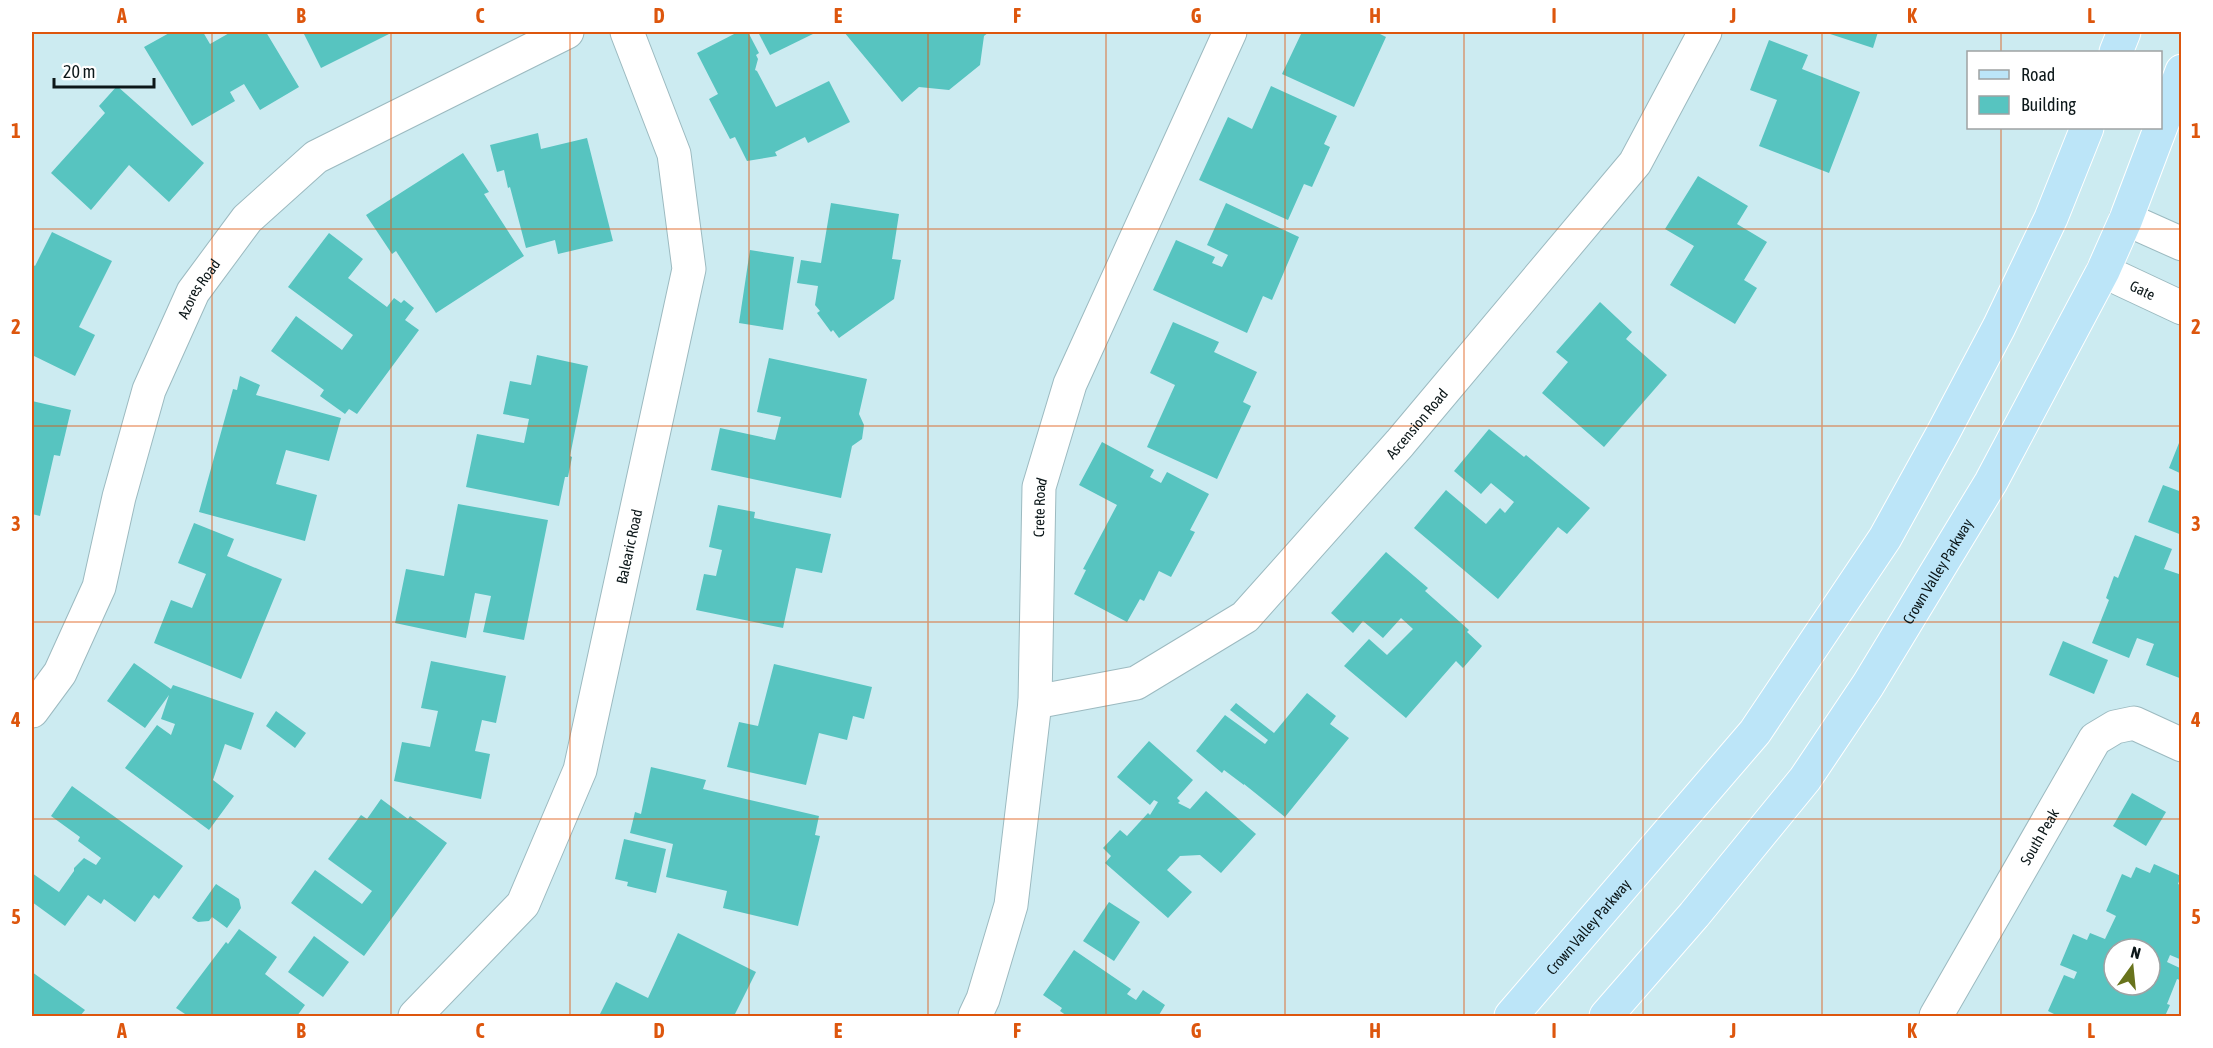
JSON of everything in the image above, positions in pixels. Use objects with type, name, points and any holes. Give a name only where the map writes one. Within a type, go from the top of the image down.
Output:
[{"type":"main road","points":[[2116,51],[2124,32]]},
{"type":"main road","name":"Crown Valley Parkway","points":[[2162,123],[2181,72]]},
{"type":"main road","name":"Crown Valley Parkway","points":[[1511,1017],[1755,732],[1885,538],[1943,434],[1998,327],[2051,218],[2087,129]]},
{"type":"main road","name":"Crown Valley Parkway","points":[[1606,1017],[1694,915],[1805,779],[1868,685],[1991,482],[2103,271],[2126,219],[2160,129]]},
{"type":"street","name":"Azores Road","points":[[32,711],[60,673],[99,587],[119,497],[149,390],[193,292],[247,219],[316,157],[567,32]]},
{"type":"street","name":"Balearic Road","points":[[415,1017],[523,904],[580,770],[689,269],[674,154],[627,32]]},
{"type":"street","name":"Crete Road","points":[[975,1017],[983,999],[1011,905],[1035,702],[1039,487],[1070,384],[1230,32]]},
{"type":"street","name":"Ascension Road","points":[[1035,702],[1136,683],[1245,617],[1400,443],[1635,163],[1705,32]]},
{"type":"street","points":[[2126,219],[2181,244]]},
{"type":"street","name":"Gate","points":[[2103,271],[2181,308]]},
{"type":"street","name":"South Peak","points":[[1936,1017],[2094,739],[2115,727],[2134,723],[2181,746]]},
{"type":"building","points":[[171,32],[203,32],[210,44],[231,32],[266,32],[299,87],[260,110],[244,84],[230,92],[235,101],[192,126],[144,47]]},
{"type":"building","points":[[303,32],[393,32],[321,68]]},
{"type":"building","points":[[738,32],[748,32],[759,53],[756,55],[758,59],[755,70],[776,107],[829,81],[850,122],[808,143],[805,137],[775,152],[777,156],[747,161],[735,137],[730,139],[709,99],[718,94],[697,53]]},
{"type":"building","points":[[758,32],[817,32],[770,55]]},
{"type":"building","points":[[844,32],[989,32],[984,36],[980,65],[949,90],[919,87],[902,102]]},
{"type":"building","points":[[1302,32],[1379,32],[1386,37],[1354,107],[1282,74]]},
{"type":"building","points":[[1824,32],[1878,32],[1873,48]]},
{"type":"building","points":[[1769,40],[1808,55],[1802,69],[1860,92],[1829,173],[1759,146],[1777,100],[1750,90]]},
{"type":"building","points":[[117,86],[204,163],[169,202],[129,165],[91,210],[51,173],[105,113],[99,106]]},
{"type":"building","points":[[1271,86],[1337,116],[1324,144],[1330,147],[1312,187],[1304,184],[1288,220],[1199,180],[1228,117],[1252,129]]},
{"type":"building","points":[[538,133],[541,149],[587,138],[613,241],[558,254],[555,240],[526,248],[510,187],[508,188],[504,170],[497,172],[490,145]]},
{"type":"building","points":[[463,153],[489,192],[484,194],[524,256],[436,313],[396,251],[392,254],[366,215]]},
{"type":"building","points":[[1698,176],[1748,206],[1737,224],[1767,242],[1744,280],[1757,288],[1735,324],[1670,285],[1694,246],[1665,229]]},
{"type":"building","points":[[831,203],[899,214],[892,259],[901,260],[894,299],[839,338],[833,330],[831,332],[817,313],[820,311],[815,305],[818,286],[797,283],[801,260],[821,263]]},
{"type":"building","points":[[1226,203],[1299,237],[1272,300],[1263,296],[1247,333],[1153,290],[1176,240],[1215,257],[1212,263],[1222,267],[1228,255],[1207,245]]},
{"type":"building","points":[[52,232],[112,261],[79,327],[95,335],[75,376],[32,355],[32,264],[35,266]]},
{"type":"building","points":[[329,233],[363,259],[348,278],[387,307],[394,298],[401,303],[404,300],[414,308],[405,320],[419,330],[357,414],[349,409],[345,414],[320,396],[324,390],[271,351],[296,316],[342,350],[353,335],[288,287]]},
{"type":"building","points":[[750,250],[794,257],[783,330],[739,323]]},
{"type":"building","points":[[1600,302],[1632,332],[1626,339],[1667,375],[1604,447],[1542,393],[1568,362],[1556,352]]},
{"type":"building","points":[[1173,322],[1219,342],[1214,352],[1257,372],[1243,402],[1251,406],[1217,479],[1147,447],[1175,385],[1150,373]]},
{"type":"building","points":[[537,355],[588,366],[568,477],[565,477],[559,506],[466,487],[477,434],[524,443],[529,419],[503,414],[510,381],[531,385]]},
{"type":"building","points":[[769,358],[867,379],[859,414],[864,425],[862,439],[852,446],[841,498],[711,470],[720,428],[775,440],[781,417],[757,412]]},
{"type":"building","points":[[240,376],[260,385],[256,395],[341,418],[329,461],[286,450],[276,484],[317,495],[305,541],[199,512],[233,389],[237,390]]},
{"type":"building","points":[[32,401],[71,410],[60,456],[54,455],[40,516],[32,514]]},
{"type":"building","points":[[1489,429],[1524,457],[1526,455],[1590,508],[1567,534],[1558,527],[1498,599],[1414,528],[1446,490],[1486,524],[1500,508],[1505,513],[1514,502],[1491,483],[1481,494],[1454,471]]},
{"type":"building","points":[[2182,438],[2182,474],[2169,468]]},
{"type":"building","points":[[1102,442],[1154,470],[1150,477],[1161,483],[1167,472],[1209,494],[1190,530],[1195,532],[1171,577],[1159,571],[1144,601],[1140,599],[1127,622],[1074,594],[1086,570],[1083,569],[1117,505],[1079,485]]},
{"type":"building","points":[[2163,485],[2182,492],[2182,535],[2148,522]]},
{"type":"building","points":[[458,504],[548,520],[524,640],[483,632],[491,596],[475,593],[466,638],[395,623],[406,569],[444,576]]},
{"type":"building","points":[[718,505],[755,512],[754,518],[831,534],[822,573],[796,568],[783,628],[696,610],[704,574],[716,576],[722,550],[709,547]]},
{"type":"building","points":[[194,523],[234,539],[227,556],[282,579],[241,679],[154,643],[171,600],[192,608],[206,574],[178,563]]},
{"type":"building","points":[[2135,535],[2172,549],[2164,569],[2182,575],[2182,679],[2146,665],[2154,644],[2137,638],[2129,658],[2092,643],[2109,600],[2106,598],[2114,576],[2118,578]]},
{"type":"building","points":[[1386,552],[1428,588],[1425,591],[1469,630],[1467,632],[1482,646],[1463,668],[1456,661],[1406,718],[1344,666],[1369,639],[1387,655],[1413,629],[1401,618],[1383,638],[1363,621],[1353,633],[1331,613]]},
{"type":"building","points":[[2063,641],[2108,660],[2094,694],[2049,675]]},
{"type":"building","points":[[431,661],[506,676],[496,723],[482,720],[475,751],[490,754],[481,799],[394,781],[402,742],[430,747],[438,711],[421,708]]},
{"type":"building","points":[[134,663],[171,689],[173,685],[254,713],[241,750],[225,744],[213,780],[234,796],[209,830],[125,768],[157,725],[171,735],[175,724],[161,719],[169,695],[145,728],[107,701]]},
{"type":"building","points":[[774,664],[872,687],[864,719],[853,716],[847,740],[819,733],[806,785],[727,767],[739,722],[758,726]]},
{"type":"building","points":[[1307,693],[1336,716],[1330,724],[1349,738],[1285,817],[1224,770],[1222,773],[1196,751],[1225,715],[1265,744],[1268,740],[1230,710],[1236,703],[1274,733]]},
{"type":"building","points":[[276,711],[306,733],[295,748],[266,726]]},
{"type":"building","points":[[1149,741],[1193,780],[1177,798],[1180,801],[1178,803],[1190,809],[1206,791],[1256,834],[1221,873],[1200,855],[1180,856],[1167,870],[1192,892],[1168,918],[1105,863],[1111,856],[1103,848],[1120,830],[1127,836],[1148,813],[1150,815],[1158,802],[1154,800],[1150,805],[1117,777]]},
{"type":"building","points":[[651,767],[706,780],[703,789],[819,816],[815,835],[820,836],[798,926],[723,908],[727,891],[666,877],[673,844],[630,833],[635,812],[641,814]]},
{"type":"building","points":[[72,786],[183,866],[159,899],[154,895],[135,922],[104,899],[101,904],[88,895],[65,926],[32,902],[32,873],[59,892],[74,868],[84,858],[96,865],[101,858],[78,841],[80,837],[51,816]]},
{"type":"building","points":[[2132,793],[2166,812],[2146,846],[2113,826]]},
{"type":"building","points":[[381,799],[408,819],[410,816],[447,843],[364,956],[291,903],[315,870],[362,904],[372,891],[328,859],[361,815],[367,819]]},
{"type":"building","points":[[624,839],[666,849],[656,893],[627,886],[628,882],[615,879]]},
{"type":"building","points":[[2154,864],[2181,876],[2178,884],[2182,886],[2182,960],[2170,955],[2167,962],[2182,969],[2182,977],[2180,980],[2177,979],[2165,1016],[2058,1016],[2048,1011],[2064,975],[2074,979],[2077,972],[2060,965],[2073,934],[2087,940],[2090,933],[2102,938],[2102,997],[2162,997],[2162,937],[2106,937],[2116,916],[2106,911],[2122,874],[2131,878],[2136,867],[2150,873]]},
{"type":"building","points":[[216,884],[239,899],[241,908],[227,928],[212,917],[209,921],[198,922],[192,918]]},
{"type":"building","points":[[1109,902],[1140,922],[1114,961],[1083,941]]},
{"type":"building","points":[[239,929],[277,957],[265,974],[305,1005],[297,1016],[188,1016],[176,1008],[226,942],[228,944]]},
{"type":"building","points":[[678,933],[756,972],[734,1016],[599,1016],[616,982],[648,998]]},
{"type":"building","points":[[314,936],[349,962],[323,997],[288,972]]},
{"type":"building","points":[[1074,950],[1131,989],[1127,994],[1136,1000],[1143,990],[1165,1005],[1159,1015],[1161,1016],[1067,1016],[1060,1011],[1062,1008],[1043,995]]},
{"type":"building","points":[[32,972],[85,1010],[80,1016],[32,1016]]}]
